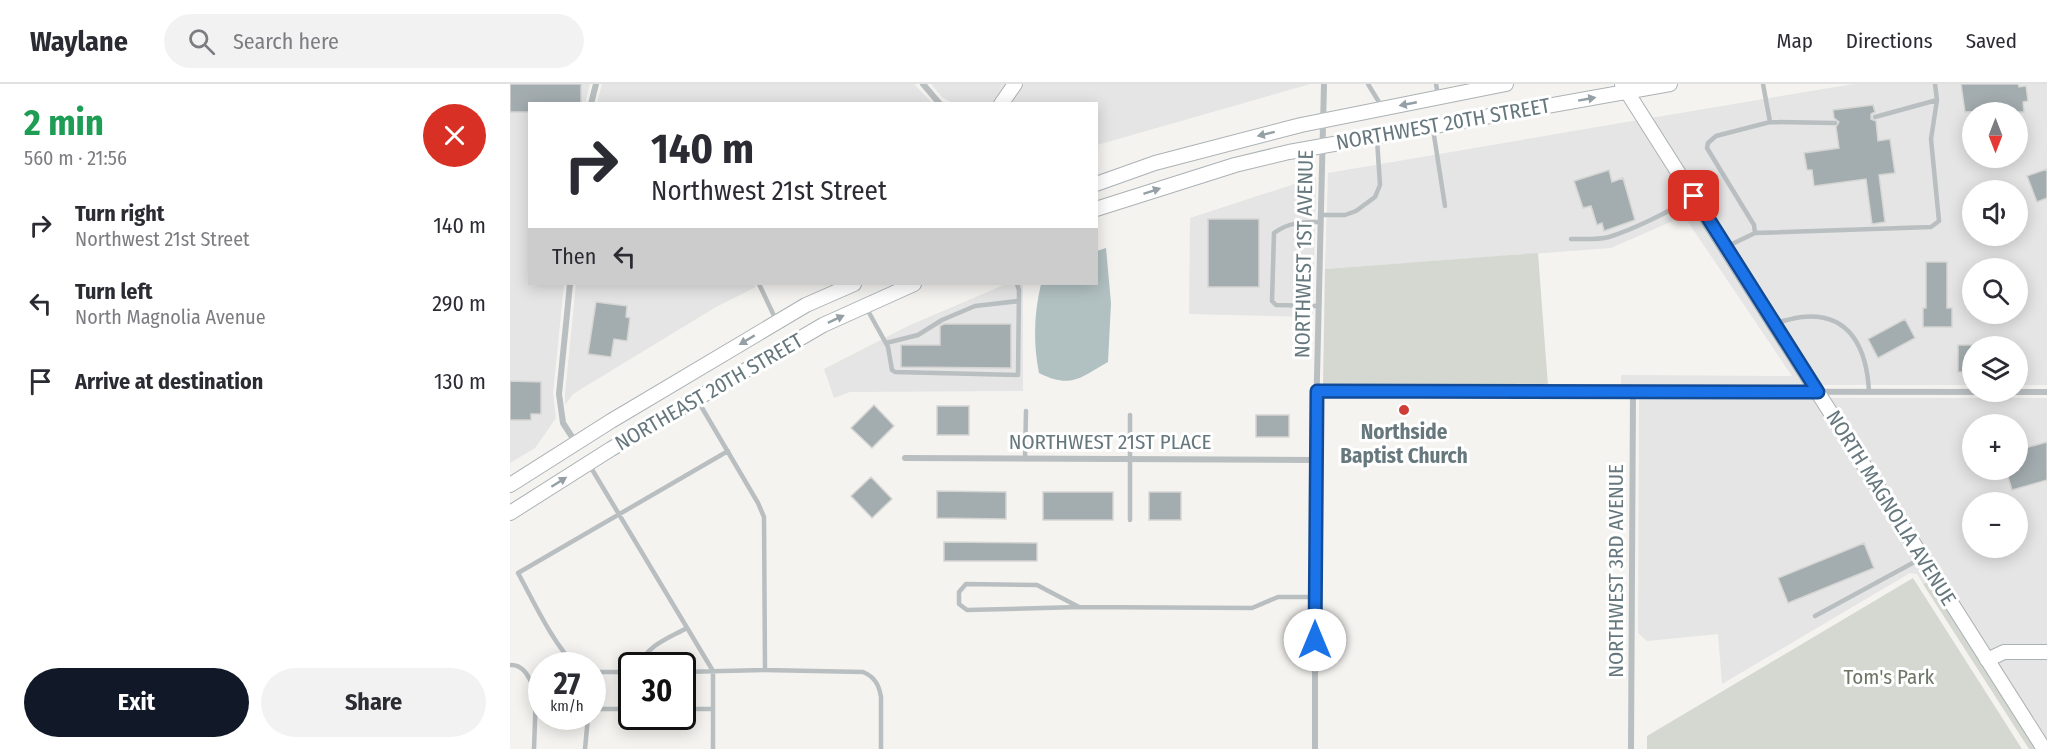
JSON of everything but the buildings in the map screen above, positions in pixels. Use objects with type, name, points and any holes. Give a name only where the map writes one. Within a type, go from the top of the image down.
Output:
[{"type":"main road","points":[[1002,102],[1015,84]]},
{"type":"main road","name":"NORTHWEST 20TH STREET","points":[[1323,121],[1384,109],[1437,91],[1506,84]]},
{"type":"main road","name":"NORTHWEST 20TH STREET","points":[[1322,145],[1433,126],[1625,88],[1670,84]]},
{"type":"main road","name":"NORTH MAGNOLIA AVENUE","points":[[1625,88],[2043,749]]},
{"type":"main road","points":[[1098,183],[1155,163],[1323,121]]},
{"type":"main road","points":[[1098,208],[1235,165],[1322,145]]},
{"type":"main road","name":"NORTHEAST 20TH STREET","points":[[510,485],[806,305],[852,285]]},
{"type":"main road","name":"NORTHEAST 20TH STREET","points":[[510,513],[823,325],[912,285]]},
{"type":"main road","points":[[576,443],[589,464]]},
{"type":"main road","points":[[1987,660],[2004,652],[2047,652]]},
{"type":"street","points":[[592,102],[596,84]]},
{"type":"street","points":[[922,84],[938,102]]},
{"type":"street","name":"NORTHWEST 1ST AVENUE","points":[[1315,749],[1315,460],[1324,84]]},
{"type":"street","points":[[570,285],[559,394],[563,423],[576,443]]},
{"type":"street","points":[[1317,391],[2047,392]]},
{"type":"street","name":"NORTHWEST 3RD AVENUE","points":[[1631,749],[1633,393]]},
{"type":"street","name":"NORTHWEST 21ST PLACE","points":[[905,458],[1315,460]]},
{"type":"lane","points":[[1368,84],[1384,109]]},
{"type":"lane","points":[[1763,84],[1770,122]]},
{"type":"lane","points":[[1726,247],[1755,233],[1931,227],[1939,221],[1931,140],[1937,100],[1935,84]]},
{"type":"lane","points":[[1875,117],[1937,100]]},
{"type":"lane","points":[[1755,233],[1754,225],[1707,148],[1708,143],[1716,136],[1770,122],[1835,123]]},
{"type":"lane","points":[[1433,126],[1445,207]]},
{"type":"lane","points":[[1319,306],[1276,305],[1272,301],[1274,233],[1285,225],[1345,215],[1356,211],[1375,197],[1380,185],[1377,136]]},
{"type":"lane","points":[[1570,239],[1609,237],[1673,210],[1694,196]]},
{"type":"lane","points":[[759,285],[777,322]]},
{"type":"lane","points":[[866,305],[886,343],[892,370],[895,372],[1018,375],[1017,285]]},
{"type":"lane","points":[[886,343],[918,334],[942,320],[975,306],[1019,301]]},
{"type":"lane","points":[[1775,324],[1803,317],[1820,317],[1834,320],[1847,328],[1863,354],[1869,376],[1869,392]]},
{"type":"lane","points":[[697,399],[758,503],[764,518],[765,670]]},
{"type":"lane","points":[[1025,459],[1026,411]]},
{"type":"lane","points":[[1130,415],[1130,520]]},
{"type":"lane","points":[[565,652],[518,573],[728,451]]},
{"type":"lane","points":[[589,464],[713,671],[712,749]]},
{"type":"lane","points":[[1815,616],[1922,558]]},
{"type":"lane","points":[[1079,607],[1037,585],[966,584],[959,592],[959,604],[967,610],[1079,607],[1252,608],[1278,597],[1315,597]]},
{"type":"lane","points":[[646,652],[687,628]]},
{"type":"lane","points":[[510,665],[515,664],[528,676]]},
{"type":"lane","points":[[696,672],[863,672],[876,680],[881,698],[881,749]]},
{"type":"lane","points":[[696,709],[713,709]]},
{"type":"lane","points":[[534,749],[535,730]]},
{"type":"lane","points":[[585,749],[587,730]]},
{"type":"shaded area","points":[[510,84],[590,84],[585,102],[528,102],[528,285],[564,285],[553,393],[556,418],[535,448],[510,463]]},
{"type":"shaded area","points":[[602,84],[914,84],[931,102],[597,102]]},
{"type":"shaded area","points":[[931,84],[1007,84],[994,102],[950,102],[942,97]]},
{"type":"shaded area","points":[[1022,84],[1310,84],[1098,145],[1098,102],[1009,102]]},
{"type":"shaded area","points":[[1853,84],[2047,84],[2047,385],[2028,385],[2028,336],[1962,336],[1962,385],[1821,385],[1651,118]]},
{"type":"shaded area","points":[[1638,120],[1807,385],[1621,386],[1621,375],[1792,376],[1684,216],[1611,248],[1325,269],[1328,173]]},
{"type":"shaded area","points":[[1316,177],[1313,317],[1189,314],[1190,218]]},
{"type":"shaded area","points":[[1106,248],[1111,303],[1108,362],[1075,380],[1050,378],[1039,373],[1036,351],[1035,328],[1041,285],[1098,285],[1098,251]]},
{"type":"shaded area","points":[[576,285],[753,285],[756,287],[716,307],[573,394],[565,405]]},
{"type":"shaded area","points":[[1004,285],[1023,285],[1023,391],[850,392],[834,398],[824,369],[908,326]]},
{"type":"shaded area","points":[[1815,398],[1929,581],[1923,584],[1917,574],[1910,573],[1722,684],[1718,634],[1647,641],[1638,633],[1639,399]]},
{"type":"shaded area","points":[[1830,398],[1962,398],[1962,402],[2028,402],[2028,398],[2047,398],[2047,645],[2004,645],[1989,652]]},
{"type":"shaded area","points":[[2006,658],[2047,658],[2047,743],[1996,663]]},
{"type":"green space","points":[[1538,253],[1548,386],[1323,385],[1325,269]]},
{"type":"green space","name":"Tom's Park","points":[[1913,578],[2022,749],[1647,749],[1647,736]]},
{"type":"green space","points":[[1929,581],[2036,749],[2029,749],[1923,584]]},
{"type":"place","name":"Northside Baptist Church","points":[[1404,410]]},
{"type":"route","points":[[1315,640],[1317,391],[1818,392],[1694,196]]}]
